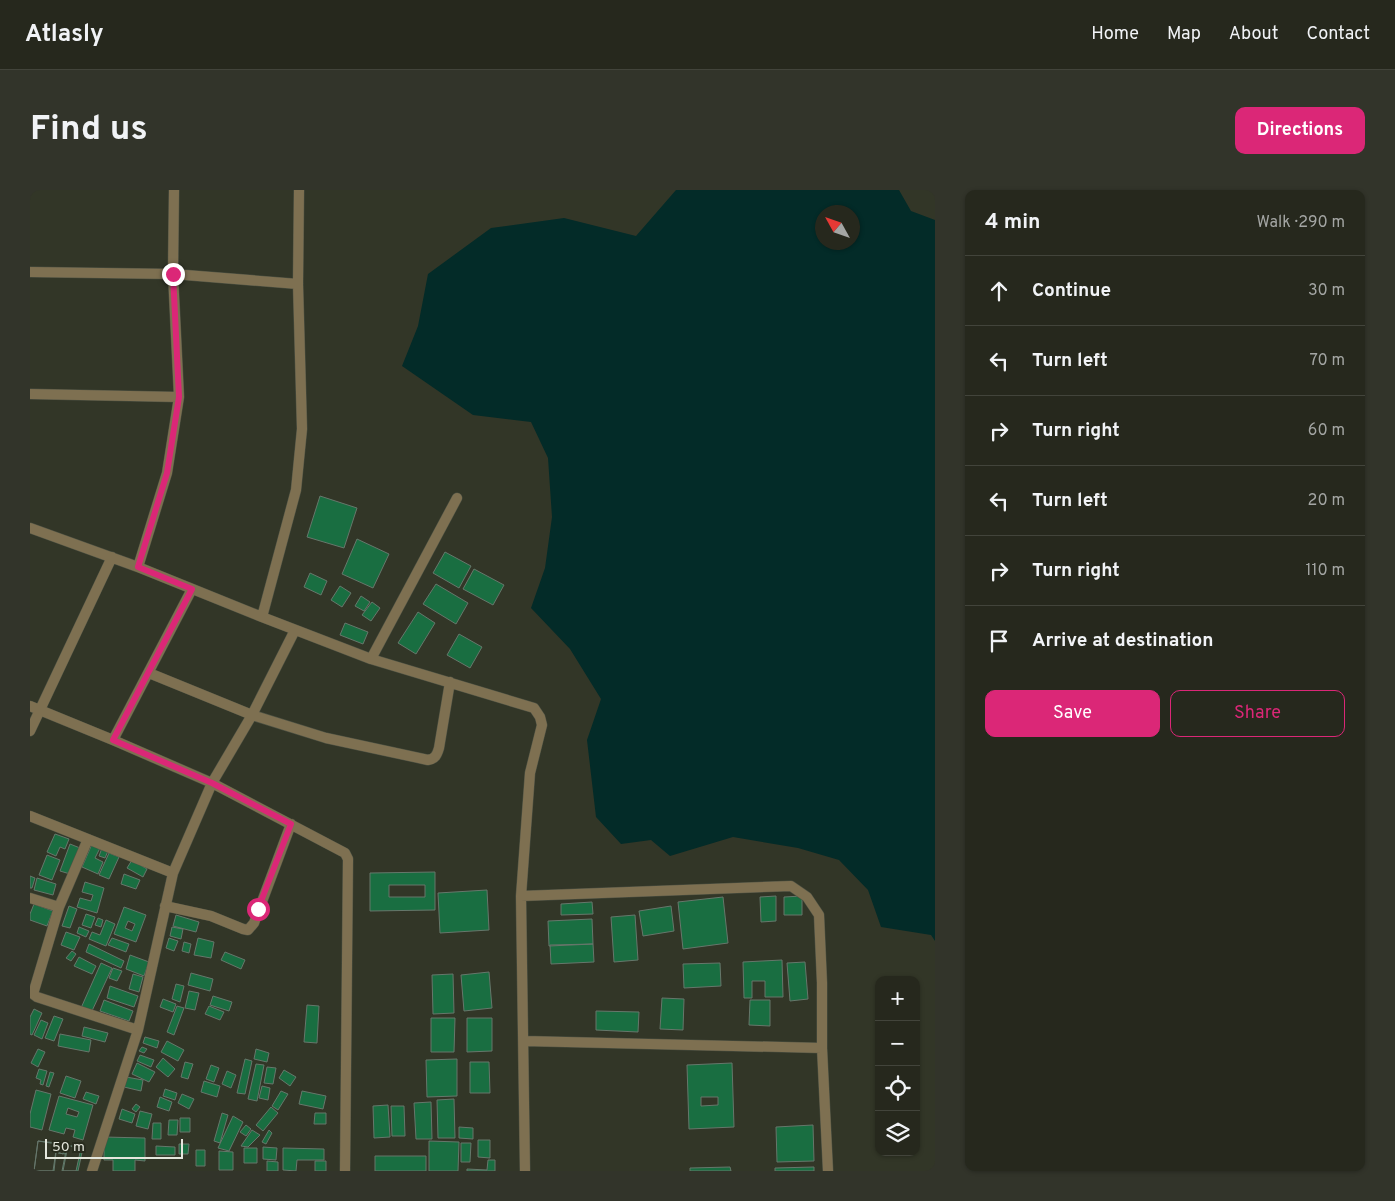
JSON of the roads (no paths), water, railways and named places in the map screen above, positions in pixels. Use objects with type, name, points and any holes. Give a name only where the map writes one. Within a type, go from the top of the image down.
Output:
[{"type":"street","points":[[138,567],[167,473],[179,397],[173,274],[174,190]]},
{"type":"street","points":[[262,617],[296,490],[302,430],[298,284],[299,190]]},
{"type":"street","points":[[30,272],[173,274],[298,284]]},
{"type":"street","points":[[30,394],[179,397]]},
{"type":"street","points":[[371,659],[457,498]]},
{"type":"street","points":[[30,528],[112,557],[371,659],[534,708],[540,717],[542,725],[530,773],[521,896],[525,1171]]},
{"type":"street","points":[[30,731],[112,557]]},
{"type":"street","points":[[113,740],[192,589]]},
{"type":"street","points":[[92,1171],[138,1030],[173,873],[212,783],[252,715],[295,630]]},
{"type":"street","points":[[149,673],[252,715],[326,738],[428,760],[433,759],[437,755],[439,748],[450,682]]},
{"type":"street","points":[[30,706],[212,783],[345,853],[348,859],[345,1171]]},
{"type":"street","points":[[30,816],[173,873]]},
{"type":"street","points":[[165,906],[211,916],[248,930],[254,923],[291,824]]},
{"type":"street","points":[[88,839],[59,907],[31,997],[37,997],[138,1030]]},
{"type":"street","points":[[521,896],[790,886],[807,897],[819,916],[822,1048],[828,1171]]},
{"type":"street","points":[[30,898],[59,907]]},
{"type":"street","points":[[524,1041],[822,1048]]},
{"type":"water","points":[[676,190],[899,190],[911,211],[935,220],[935,941],[931,935],[881,927],[868,890],[839,860],[798,848],[733,837],[670,856],[651,840],[621,844],[596,817],[587,740],[601,699],[570,649],[531,608],[545,568],[552,517],[548,458],[531,422],[473,415],[402,366],[418,326],[428,274],[491,228],[564,218],[636,236]]}]
